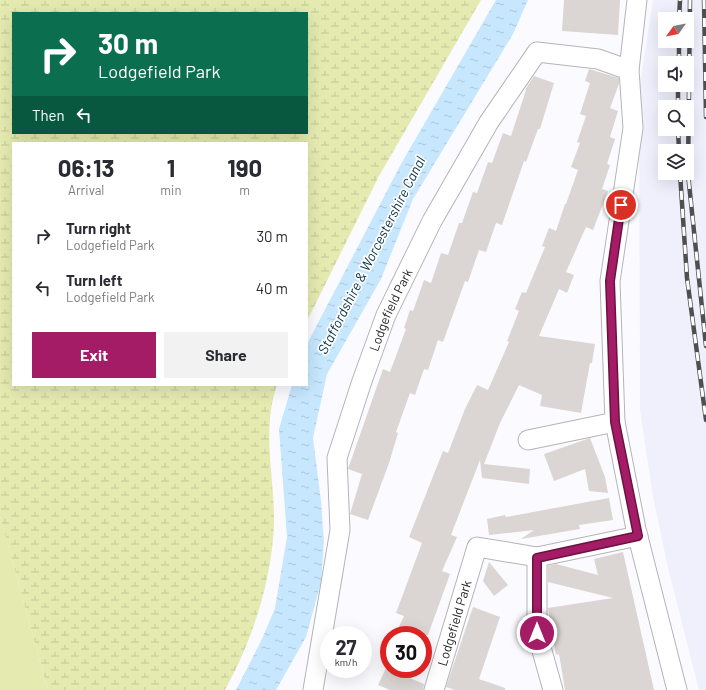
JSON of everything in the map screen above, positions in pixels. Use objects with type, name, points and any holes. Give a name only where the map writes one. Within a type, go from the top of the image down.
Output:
[{"type":"street","points":[[637,0],[629,70],[633,128],[610,281],[615,422],[638,536],[677,690]]},
{"type":"street","name":"Lodgefield Park","points":[[313,690],[340,530],[337,458],[362,381],[386,316],[432,221],[489,122],[537,52],[598,59],[629,70]]},
{"type":"street","points":[[528,440],[615,422]]},
{"type":"street","name":"Lodgefield Park","points":[[434,690],[477,547],[537,558],[638,536]]},
{"type":"street","points":[[537,558],[537,633],[553,690]]},
{"type":"shaded area","points":[[653,0],[706,0],[706,690],[699,690],[668,568],[653,497],[640,410],[639,88]]},
{"type":"green space","points":[[0,0],[481,0],[379,176],[308,319],[308,142],[12,142],[12,386],[277,386],[272,402],[269,437],[274,524],[269,567],[265,588],[252,631],[244,652],[225,690],[48,690],[0,516]]},
{"type":"green space","points":[[0,516],[48,690],[0,690]]},
{"type":"water","name":"Staffordshire & Worcestershire Canal","points":[[496,0],[528,0],[513,34],[413,199],[381,279],[327,374],[313,438],[321,501],[324,542],[321,582],[306,637],[276,690],[236,690],[262,639],[275,608],[287,537],[279,429],[292,386],[308,386],[308,342],[401,164]]},
{"type":"building","points":[[564,0],[620,0],[618,35],[562,31]]},
{"type":"building","points":[[589,69],[619,78],[619,84],[610,108],[618,111],[610,137],[615,139],[607,164],[610,165],[602,189],[608,191],[593,230],[586,227],[566,272],[574,275],[567,293],[559,289],[539,336],[595,344],[581,413],[540,406],[542,395],[519,385],[500,423],[484,464],[530,469],[529,484],[482,478],[480,460],[451,535],[457,537],[442,571],[450,574],[431,626],[399,626],[404,616],[396,613],[422,543],[409,537],[443,451],[448,453],[465,409],[477,385],[488,390],[509,342],[507,341],[519,311],[515,309],[522,292],[526,293],[545,247],[542,246],[549,228],[556,231],[578,170],[571,167],[580,143],[577,142],[586,116],[580,114],[590,83],[585,81]]},
{"type":"building","points":[[534,76],[554,83],[540,129],[538,129],[526,162],[524,161],[502,225],[496,223],[486,252],[479,250],[468,282],[465,281],[443,342],[438,340],[428,370],[424,369],[415,395],[410,393],[396,432],[398,433],[389,463],[368,520],[350,514],[362,474],[348,469],[383,369],[390,372],[406,329],[404,328],[410,310],[413,311],[424,280],[431,283],[441,253],[448,255],[459,223],[462,223],[473,192],[477,193],[488,162],[492,163],[503,133],[511,136],[525,90]]},
{"type":"building","points":[[590,438],[605,477],[608,493],[589,491],[585,469],[554,481],[544,454]]},
{"type":"building","points":[[609,498],[613,520],[579,525],[580,529],[521,539],[534,530],[489,535],[487,519],[505,515],[506,517]]},
{"type":"building","points":[[623,552],[654,690],[565,690],[559,654],[556,655],[548,608],[613,598],[548,582],[548,566],[556,564],[598,575],[594,559]]},
{"type":"building","points":[[489,562],[508,585],[494,596],[483,581]]},
{"type":"building","points":[[473,607],[500,617],[479,679],[505,688],[505,690],[455,690],[446,687]]},
{"type":"building","points":[[381,678],[410,678],[424,684],[423,690],[390,690],[378,685]]},
{"type":"railway","points":[[679,12],[680,0]]},
{"type":"railway","points":[[690,0],[688,174],[706,346]]},
{"type":"railway","points":[[704,0],[706,117]]},
{"type":"railway","points":[[679,48],[679,56]]},
{"type":"railway","points":[[678,92],[678,100]]},
{"type":"railway","points":[[678,136],[679,144]]},
{"type":"railway","points":[[680,180],[687,278],[706,420]]},
{"type":"route","points":[[537,633],[537,558],[638,536],[615,422],[610,281],[621,205]]}]
